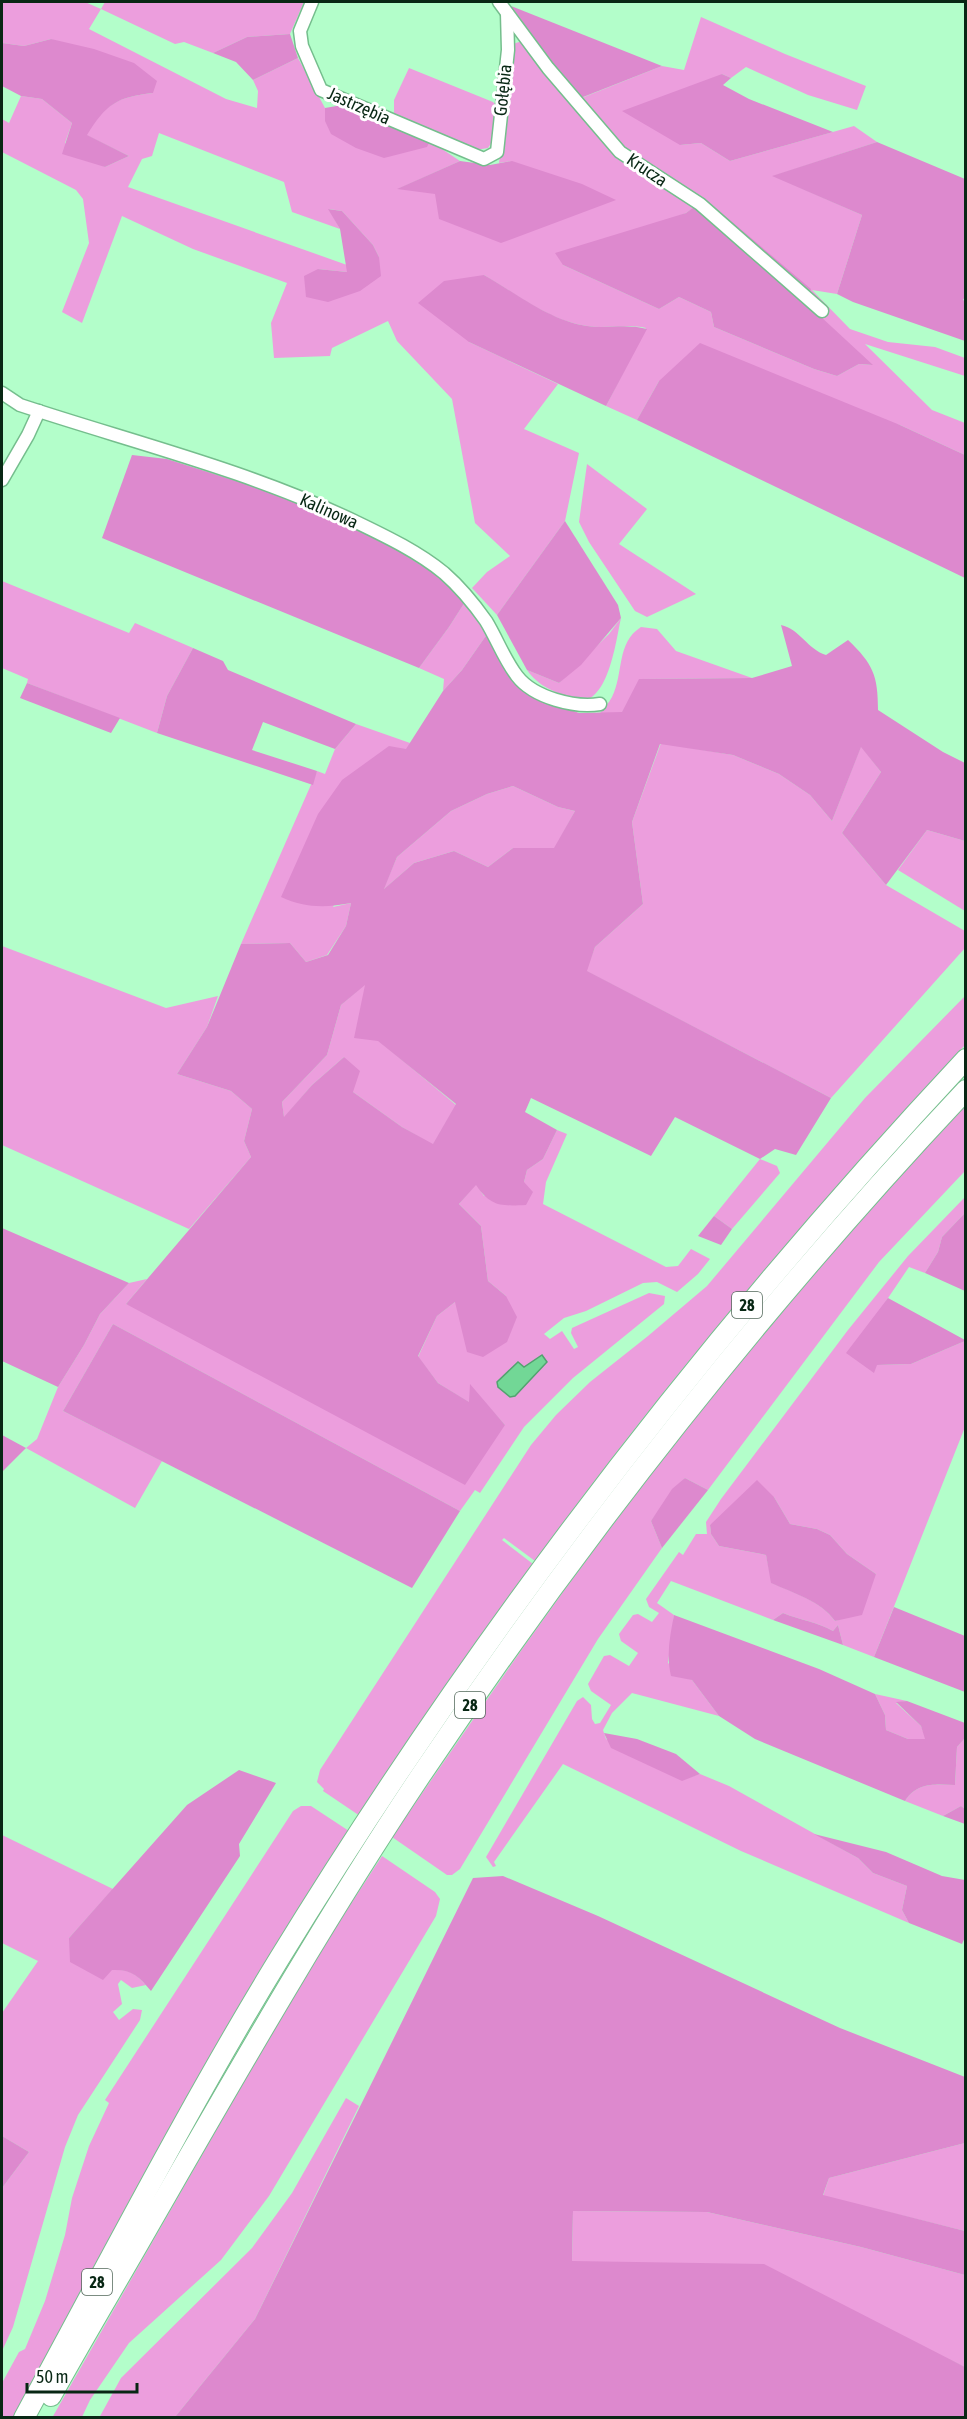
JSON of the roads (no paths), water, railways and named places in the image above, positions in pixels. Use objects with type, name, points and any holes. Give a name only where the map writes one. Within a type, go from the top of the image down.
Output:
[{"type":"main road","name":"28","points":[[24,2418],[169,2147],[256,1996],[364,1825],[463,1678],[579,1518],[683,1383],[823,1216],[966,1059]]},
{"type":"main road","name":"28","points":[[39,2418],[275,2007],[368,1857],[500,1661],[591,1537],[713,1380],[843,1225],[966,1090]]},
{"type":"street","name":"Jastrzębia","points":[[312,2],[300,31],[302,46],[321,90],[484,159]]},
{"type":"street","name":"Krucza","points":[[499,2],[548,68],[620,152],[700,204],[822,311]]},
{"type":"street","name":"Gołębia","points":[[484,159],[497,152],[508,50],[507,13]]},
{"type":"street","name":"Kalinowa","points":[[2,393],[20,405],[259,481],[317,504],[390,539],[422,557],[444,574],[469,599],[486,622],[519,678],[547,696],[573,704],[600,704]]},
{"type":"street","points":[[2,480],[39,411]]}]
